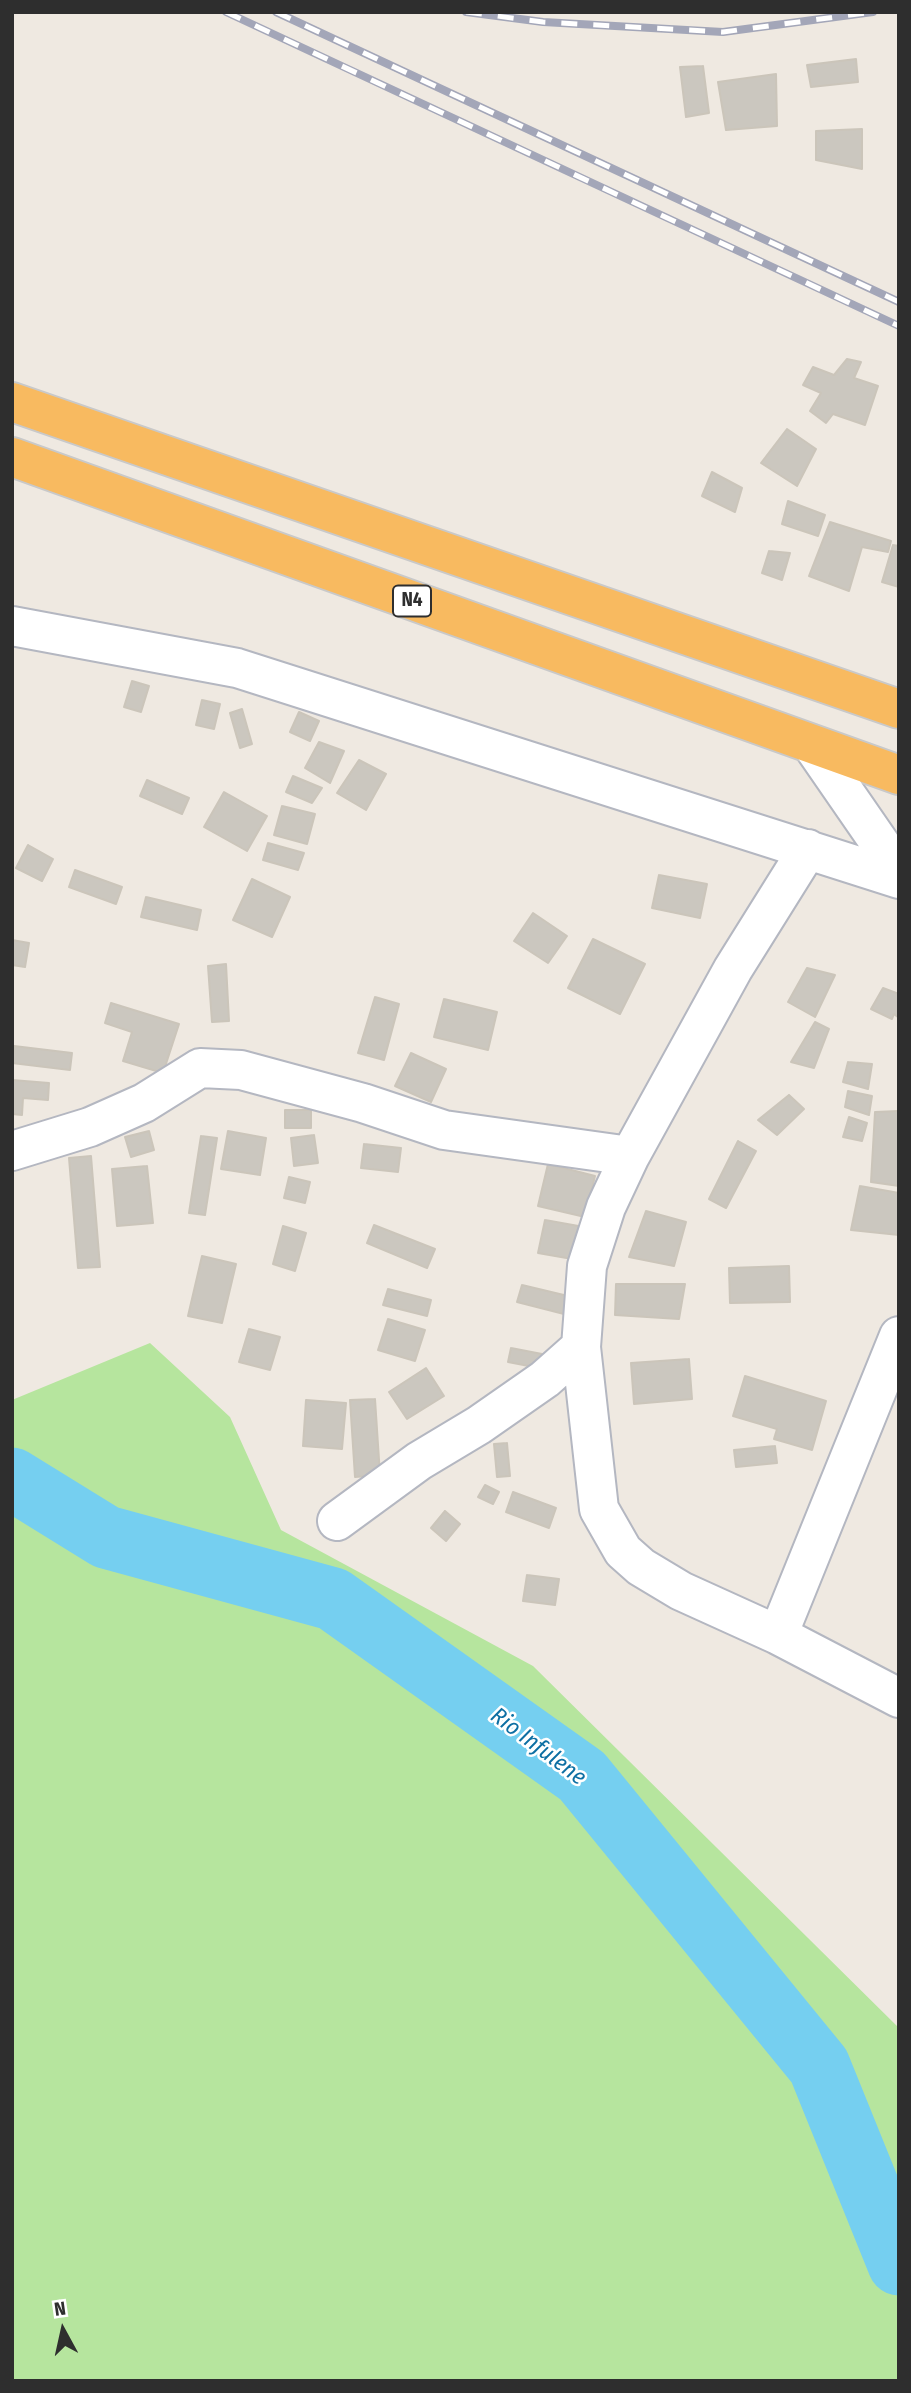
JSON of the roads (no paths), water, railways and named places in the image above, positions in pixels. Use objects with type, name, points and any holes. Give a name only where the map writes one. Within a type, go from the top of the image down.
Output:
[{"type":"highway","points":[[12,402],[899,709]]},
{"type":"highway","name":"N4","points":[[12,457],[899,775]]},
{"type":"street","points":[[12,626],[237,668],[899,879]]},
{"type":"street","points":[[812,745],[899,871]]},
{"type":"street","points":[[808,849],[733,969],[630,1156],[606,1207],[587,1265],[581,1346],[599,1509],[623,1550],[641,1567],[681,1591],[778,1635],[899,1698]]},
{"type":"street","points":[[12,1151],[90,1127],[144,1103],[200,1069],[241,1070],[363,1103],[444,1130],[630,1156]]},
{"type":"street","points":[[778,1635],[899,1336]]},
{"type":"street","points":[[337,1521],[419,1461],[479,1425],[534,1386],[581,1346]]},
{"type":"waterway","name":"Rio Infulene","points":[[12,1479],[106,1537],[333,1599],[582,1776],[819,2066],[899,2264]]},
{"type":"railway","points":[[226,12],[899,326]]},
{"type":"railway","points":[[276,12],[899,302]]},
{"type":"railway","points":[[466,12],[543,22],[723,32],[873,12]]}]
